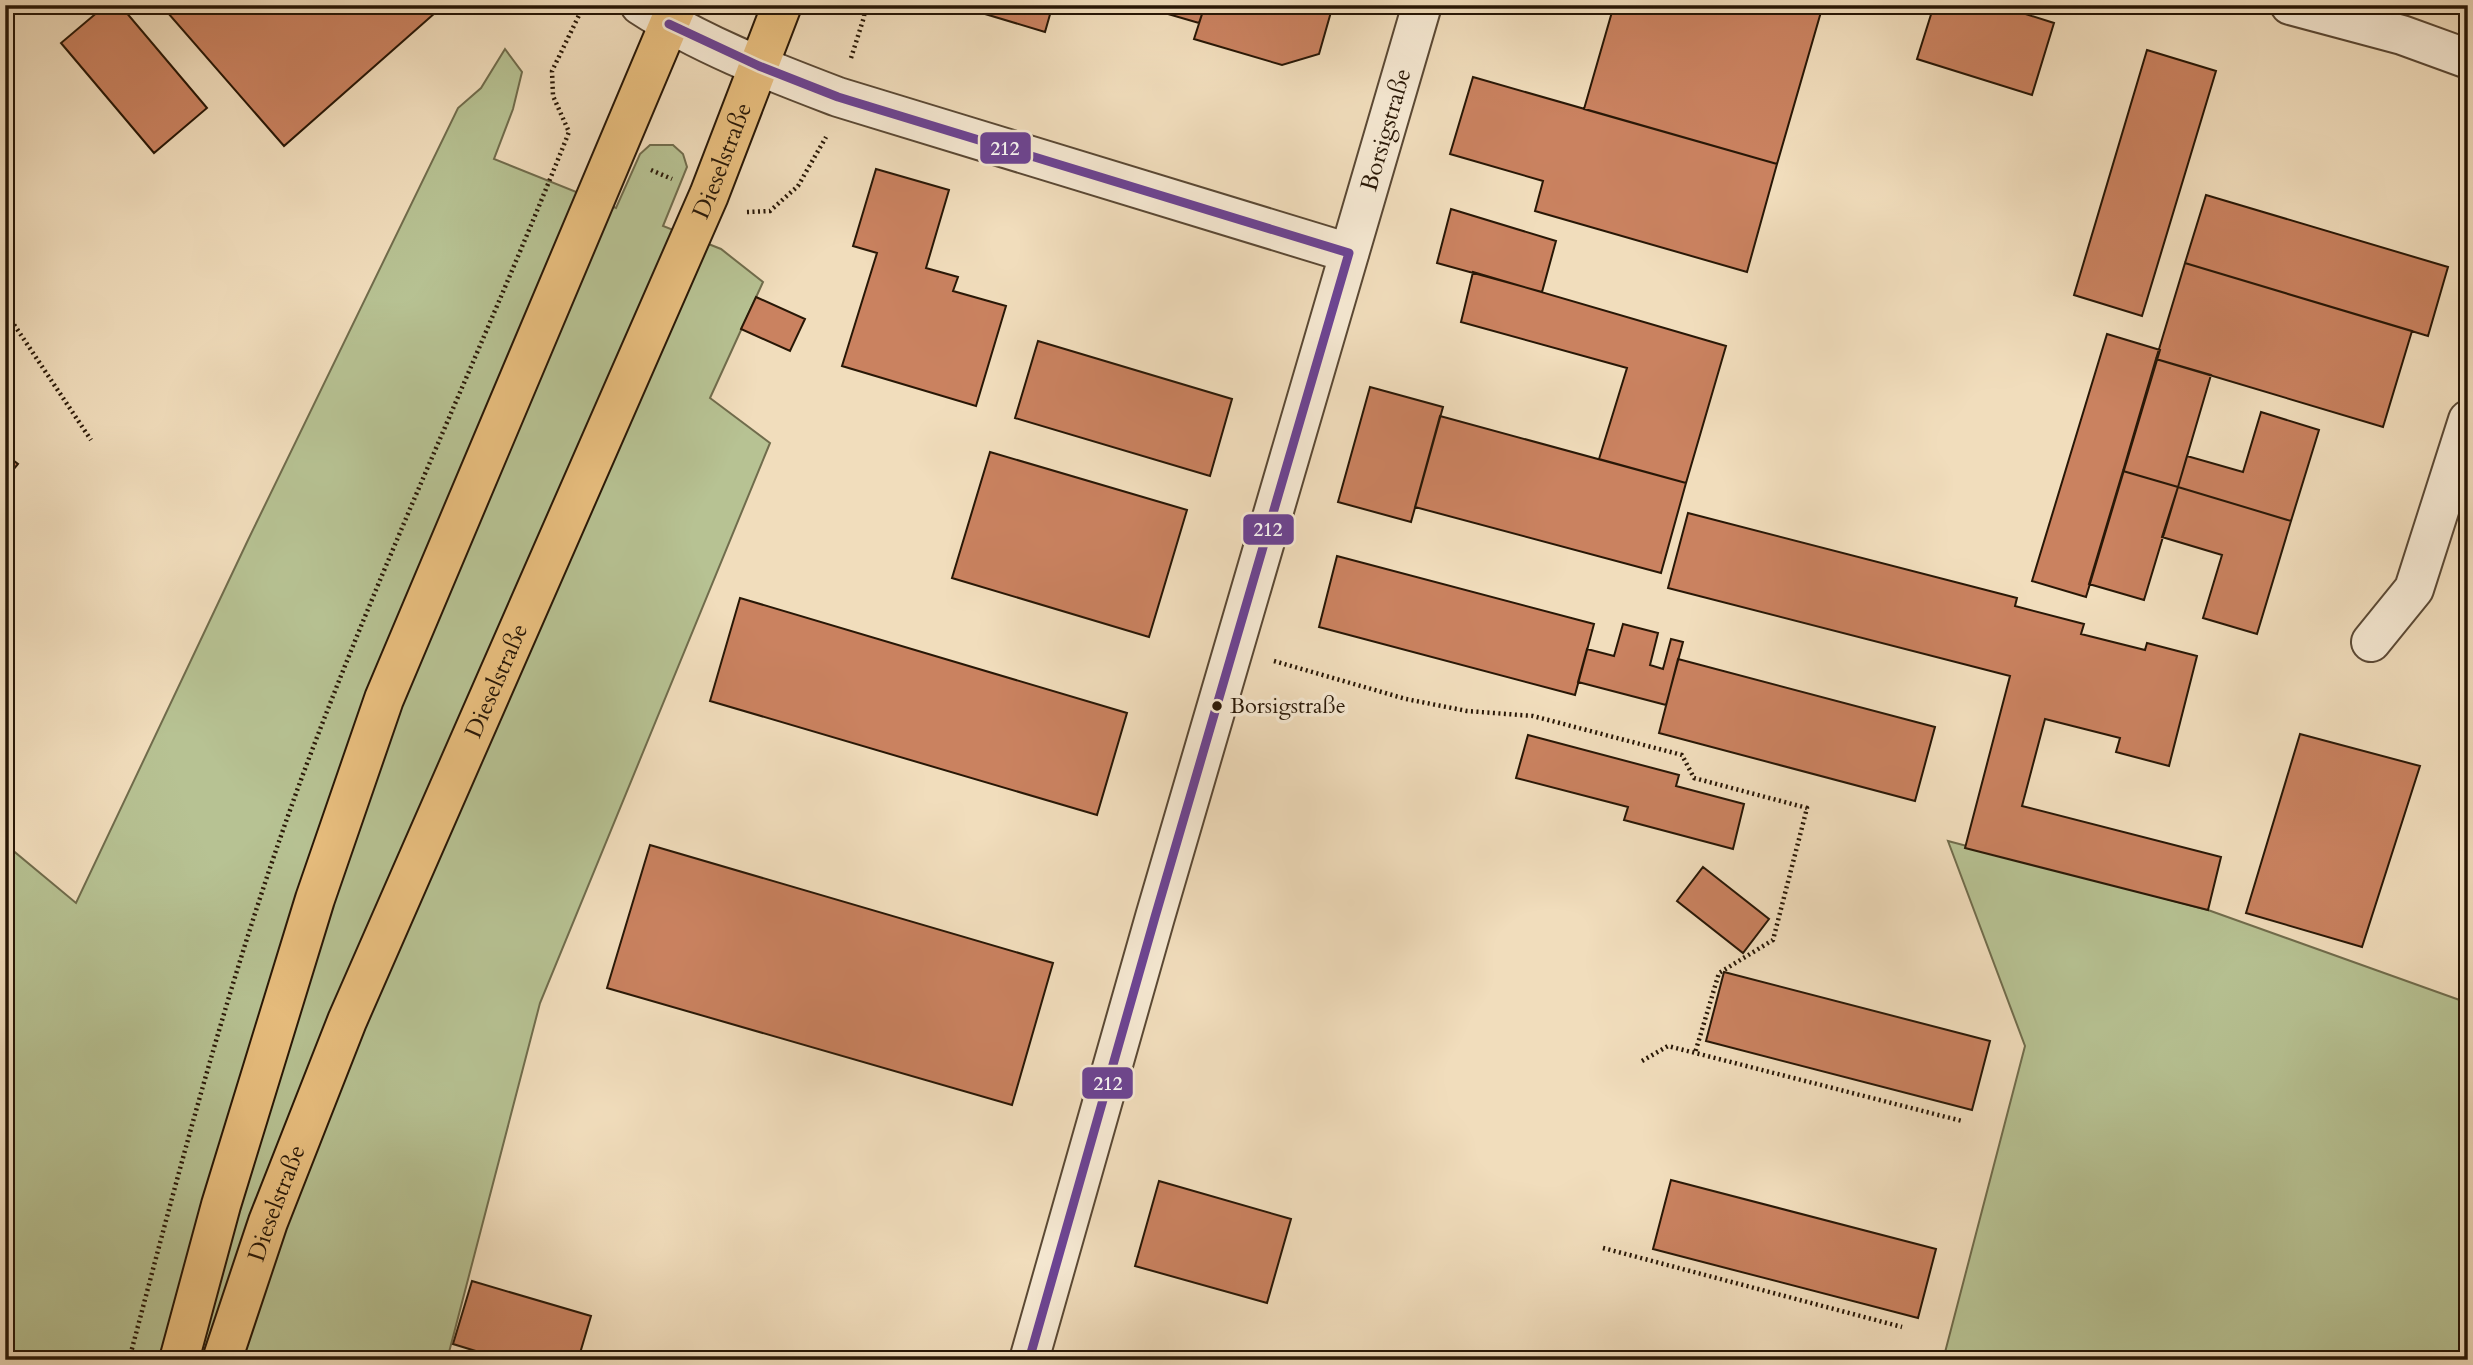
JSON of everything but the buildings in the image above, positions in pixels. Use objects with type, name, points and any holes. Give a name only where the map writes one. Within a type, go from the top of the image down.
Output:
[{"type":"main road","name":"Dieselstraße","points":[[222,1360],[268,1222],[347,1021],[703,208],[782,5]]},
{"type":"main road","name":"Dieselstraße","points":[[179,1360],[221,1205],[311,912],[384,699],[662,11]]},
{"type":"street","name":"Borsigstraße","points":[[1029,1360],[1232,652],[1422,5]]},
{"type":"street","points":[[2290,5],[2402,35],[2468,60]]},
{"type":"street","points":[[662,11],[759,66],[838,97],[1349,253]]},
{"type":"street","points":[[2371,642],[2414,589],[2468,420]]},
{"type":"path","points":[[5,311],[91,440]]},
{"type":"path","points":[[1232,652],[1279,662],[1406,699],[1467,711],[1533,716],[1682,755],[1694,778],[1807,808],[1773,940],[1719,973],[1695,1053]]},
{"type":"path","points":[[1642,1061],[1668,1046],[1962,1121]]},
{"type":"path","points":[[1603,1248],[1902,1327]]},
{"type":"green space","points":[[505,49],[522,72],[513,109],[494,159],[616,208],[640,154],[650,145],[673,145],[683,154],[687,167],[663,226],[721,249],[763,282],[710,398],[770,443],[540,1003],[447,1360],[5,1360],[5,844],[76,903],[248,540],[458,108],[481,88]]},
{"type":"green space","points":[[1948,841],[2208,910],[2468,1003],[2468,1360],[1943,1360],[2025,1046]]},
{"type":"transit line","name":"212","points":[[669,24],[759,66],[838,97],[1349,253]]},
{"type":"transit line","name":"212","points":[[1029,1360],[1349,253]]},
{"type":"place","name":"Borsigstraße","points":[[1217,706]]}]
